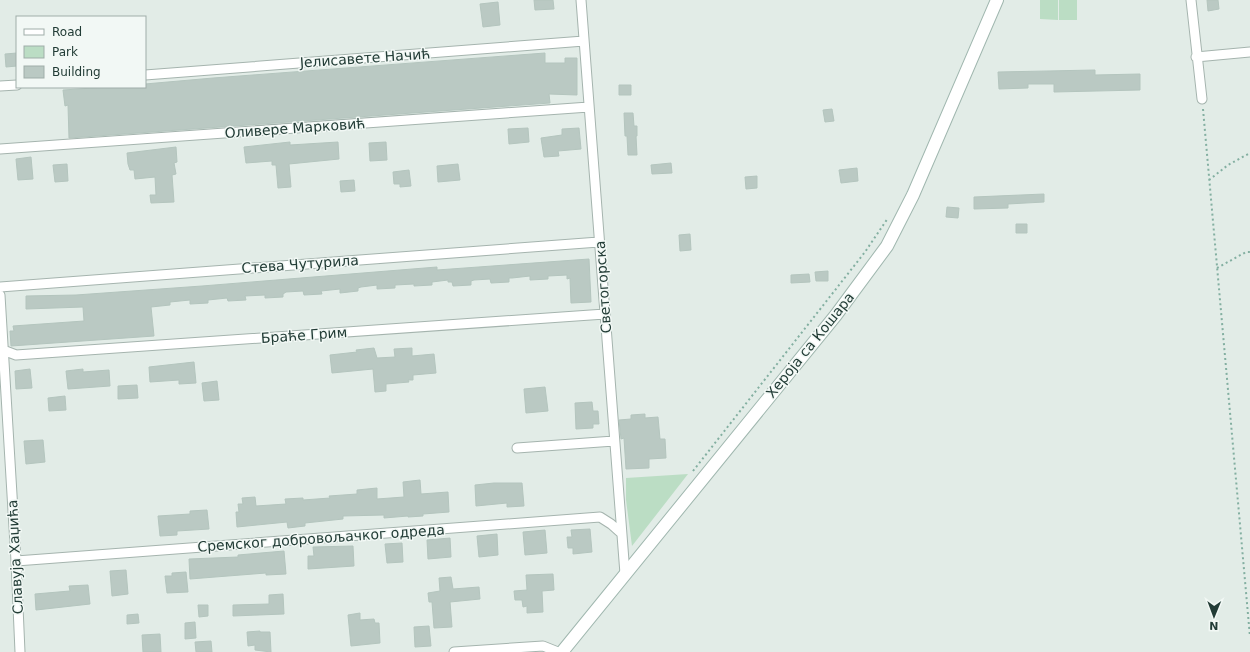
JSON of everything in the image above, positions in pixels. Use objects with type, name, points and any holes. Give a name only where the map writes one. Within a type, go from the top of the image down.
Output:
[{"type":"street","name":"Светогорска","points":[[581,0],[625,574]]},
{"type":"street","name":"Хероја са Кошара","points":[[562,652],[836,315],[887,246],[913,195],[996,0]]},
{"type":"street","points":[[1191,0],[1196,57],[1202,99]]},
{"type":"street","name":"Јелисавете Начић","points":[[146,75],[584,41]]},
{"type":"street","points":[[1196,57],[1250,52]]},
{"type":"street","points":[[0,86],[16,85]]},
{"type":"street","name":"Оливере Марковић","points":[[0,149],[589,107]]},
{"type":"street","name":"Стева Чутурила","points":[[0,287],[599,242]]},
{"type":"street","name":"Славуја Хаџића","points":[[0,295],[20,652]]},
{"type":"street","name":"Браће Грим","points":[[3,350],[16,355],[605,314]]},
{"type":"street","points":[[517,448],[614,441]]},
{"type":"street","name":"Сремског добровољачког одреда","points":[[16,561],[600,518],[611,524],[621,533]]},
{"type":"street","points":[[454,652],[543,646],[558,652]]},
{"type":"path","points":[[1202,99],[1250,637]]},
{"type":"path","points":[[1209,180],[1228,165],[1250,153]]},
{"type":"path","points":[[692,473],[865,252],[889,216]]},
{"type":"path","points":[[1217,268],[1246,252],[1250,252]]},
{"type":"green space","points":[[1040,0],[1058,0],[1058,20],[1040,19]]},
{"type":"green space","points":[[1059,0],[1077,0],[1077,20],[1059,20]]},
{"type":"green space","points":[[688,474],[632,546],[626,500],[626,478]]},
{"type":"building","points":[[534,0],[553,0],[554,9],[535,10]]},
{"type":"building","points":[[1207,0],[1218,0],[1219,9],[1208,11]]},
{"type":"building","points":[[498,2],[500,25],[483,27],[480,4]]},
{"type":"building","points":[[16,53],[16,66],[6,67],[5,54]]},
{"type":"building","points":[[545,53],[545,63],[565,63],[565,58],[577,58],[577,95],[549,94],[550,103],[69,138],[68,105],[65,106],[63,90],[93,88],[146,88],[146,84]]},
{"type":"building","points":[[1095,70],[1095,75],[1140,74],[1140,90],[1054,92],[1054,84],[1028,84],[1028,88],[999,89],[998,72]]},
{"type":"building","points":[[619,85],[631,85],[631,95],[619,95]]},
{"type":"building","points":[[832,109],[834,121],[825,122],[823,110]]},
{"type":"building","points":[[624,113],[633,113],[634,126],[637,126],[637,155],[628,155]]},
{"type":"building","points":[[528,128],[529,142],[509,144],[508,129]]},
{"type":"building","points":[[579,128],[581,149],[558,151],[559,156],[544,157],[541,138],[562,135],[562,129]]},
{"type":"building","points":[[290,142],[290,145],[338,142],[339,159],[289,164],[291,187],[278,188],[276,165],[272,165],[272,161],[246,163],[244,147]]},
{"type":"building","points":[[386,142],[387,160],[370,161],[369,143]]},
{"type":"building","points":[[176,147],[177,162],[174,163],[176,174],[172,175],[174,202],[151,203],[150,195],[156,195],[155,177],[135,179],[134,170],[130,170],[128,164],[127,153]]},
{"type":"building","points":[[31,157],[33,179],[18,180],[16,159]]},
{"type":"building","points":[[671,163],[672,173],[652,174],[651,165]]},
{"type":"building","points":[[67,164],[68,181],[55,182],[53,165]]},
{"type":"building","points":[[458,164],[460,180],[438,182],[437,166]]},
{"type":"building","points":[[857,168],[858,181],[841,183],[839,170]]},
{"type":"building","points":[[409,170],[411,186],[400,187],[400,184],[394,184],[393,172]]},
{"type":"building","points":[[757,176],[757,188],[746,189],[745,177]]},
{"type":"building","points":[[354,180],[355,191],[341,192],[340,181]]},
{"type":"building","points":[[1044,194],[1044,202],[1008,204],[1008,208],[974,209],[974,197]]},
{"type":"building","points":[[947,207],[959,208],[958,218],[946,217]]},
{"type":"building","points":[[1016,224],[1027,224],[1027,233],[1016,233]]},
{"type":"building","points":[[690,234],[691,250],[680,251],[679,235]]},
{"type":"building","points":[[589,259],[591,302],[571,303],[570,278],[567,279],[567,275],[548,276],[548,279],[530,280],[530,276],[509,278],[509,282],[491,283],[490,279],[474,280],[471,281],[471,285],[453,286],[452,282],[448,282],[448,280],[432,282],[432,285],[395,285],[395,288],[377,289],[377,285],[361,287],[358,288],[358,291],[340,293],[340,289],[321,291],[322,294],[304,295],[303,291],[286,292],[283,294],[283,297],[265,298],[265,295],[245,296],[246,300],[228,301],[227,298],[208,300],[208,303],[190,304],[190,300],[170,302],[170,305],[151,307],[154,336],[11,346],[10,331],[14,331],[13,326],[84,321],[83,307],[26,309],[26,296],[76,295],[437,267],[437,270]]},
{"type":"building","points":[[828,271],[828,281],[816,281],[815,272]]},
{"type":"building","points":[[809,274],[810,282],[791,283],[791,275]]},
{"type":"building","points":[[374,348],[377,358],[395,357],[394,349],[412,348],[412,356],[434,354],[436,373],[413,375],[413,380],[408,380],[409,382],[386,384],[386,391],[375,392],[373,369],[332,373],[330,355],[357,352],[356,350]]},
{"type":"building","points":[[194,362],[196,383],[179,384],[179,380],[150,382],[149,367]]},
{"type":"building","points":[[30,369],[32,388],[16,389],[15,371]]},
{"type":"building","points":[[83,369],[83,372],[109,370],[110,386],[68,389],[66,371]]},
{"type":"building","points":[[217,381],[219,400],[204,401],[202,383]]},
{"type":"building","points":[[137,385],[138,398],[118,399],[118,386]]},
{"type":"building","points":[[545,387],[548,411],[526,413],[524,389]]},
{"type":"building","points":[[65,396],[66,410],[49,411],[48,398]]},
{"type":"building","points":[[592,402],[593,411],[598,411],[599,424],[593,424],[593,428],[576,429],[575,403]]},
{"type":"building","points":[[645,414],[645,418],[658,417],[660,439],[665,439],[666,458],[649,459],[649,468],[626,469],[624,438],[621,439],[619,420],[631,419],[631,415]]},
{"type":"building","points":[[43,440],[45,462],[26,464],[24,441]]},
{"type":"building","points":[[420,480],[421,494],[448,492],[449,512],[423,514],[423,516],[384,518],[384,515],[343,516],[343,519],[305,523],[305,526],[288,528],[287,522],[237,527],[236,512],[239,512],[238,504],[243,504],[242,498],[255,497],[256,506],[286,504],[285,499],[303,498],[303,500],[330,498],[329,496],[357,494],[357,490],[377,488],[377,499],[404,497],[403,482]]},
{"type":"building","points":[[522,483],[524,506],[507,507],[507,503],[476,506],[475,485]]},
{"type":"building","points":[[207,510],[209,529],[177,531],[177,535],[160,536],[158,516],[190,514],[190,511]]},
{"type":"building","points":[[590,529],[592,552],[573,554],[573,548],[568,548],[567,537],[572,537],[571,530]]},
{"type":"building","points":[[545,530],[547,553],[525,555],[523,532]]},
{"type":"building","points":[[497,534],[498,555],[479,557],[477,536]]},
{"type":"building","points":[[450,538],[451,557],[428,559],[427,540]]},
{"type":"building","points":[[402,543],[403,562],[387,563],[385,544]]},
{"type":"building","points":[[353,546],[354,566],[308,569],[308,556],[314,556],[313,547]]},
{"type":"building","points":[[284,551],[286,574],[266,575],[266,573],[190,579],[189,559],[238,557],[238,555]]},
{"type":"building","points":[[126,570],[128,594],[112,596],[110,571]]},
{"type":"building","points":[[186,572],[188,592],[167,593],[165,576],[172,576],[172,573]]},
{"type":"building","points":[[553,574],[554,590],[542,591],[543,612],[527,613],[527,606],[523,607],[522,600],[515,600],[514,591],[527,590],[526,575]]},
{"type":"building","points":[[451,577],[453,589],[479,587],[480,599],[450,602],[452,627],[434,628],[432,602],[429,602],[428,593],[440,591],[439,578]]},
{"type":"building","points":[[88,585],[90,604],[36,610],[35,594],[70,591],[69,586]]},
{"type":"building","points":[[283,594],[284,614],[233,616],[233,605],[269,604],[269,595]]},
{"type":"building","points":[[198,605],[208,605],[208,616],[199,617]]},
{"type":"building","points":[[360,613],[360,620],[374,619],[375,623],[379,623],[380,643],[351,646],[348,615]]},
{"type":"building","points":[[138,614],[139,623],[127,624],[127,615]]},
{"type":"building","points":[[195,622],[196,638],[185,639],[185,623]]},
{"type":"building","points":[[429,626],[431,646],[415,647],[414,627]]},
{"type":"building","points":[[247,632],[270,632],[271,652],[255,650],[255,645],[248,646]]},
{"type":"building","points":[[160,634],[161,652],[143,652],[142,635]]},
{"type":"building","points":[[211,641],[212,652],[196,652],[195,642]]}]
